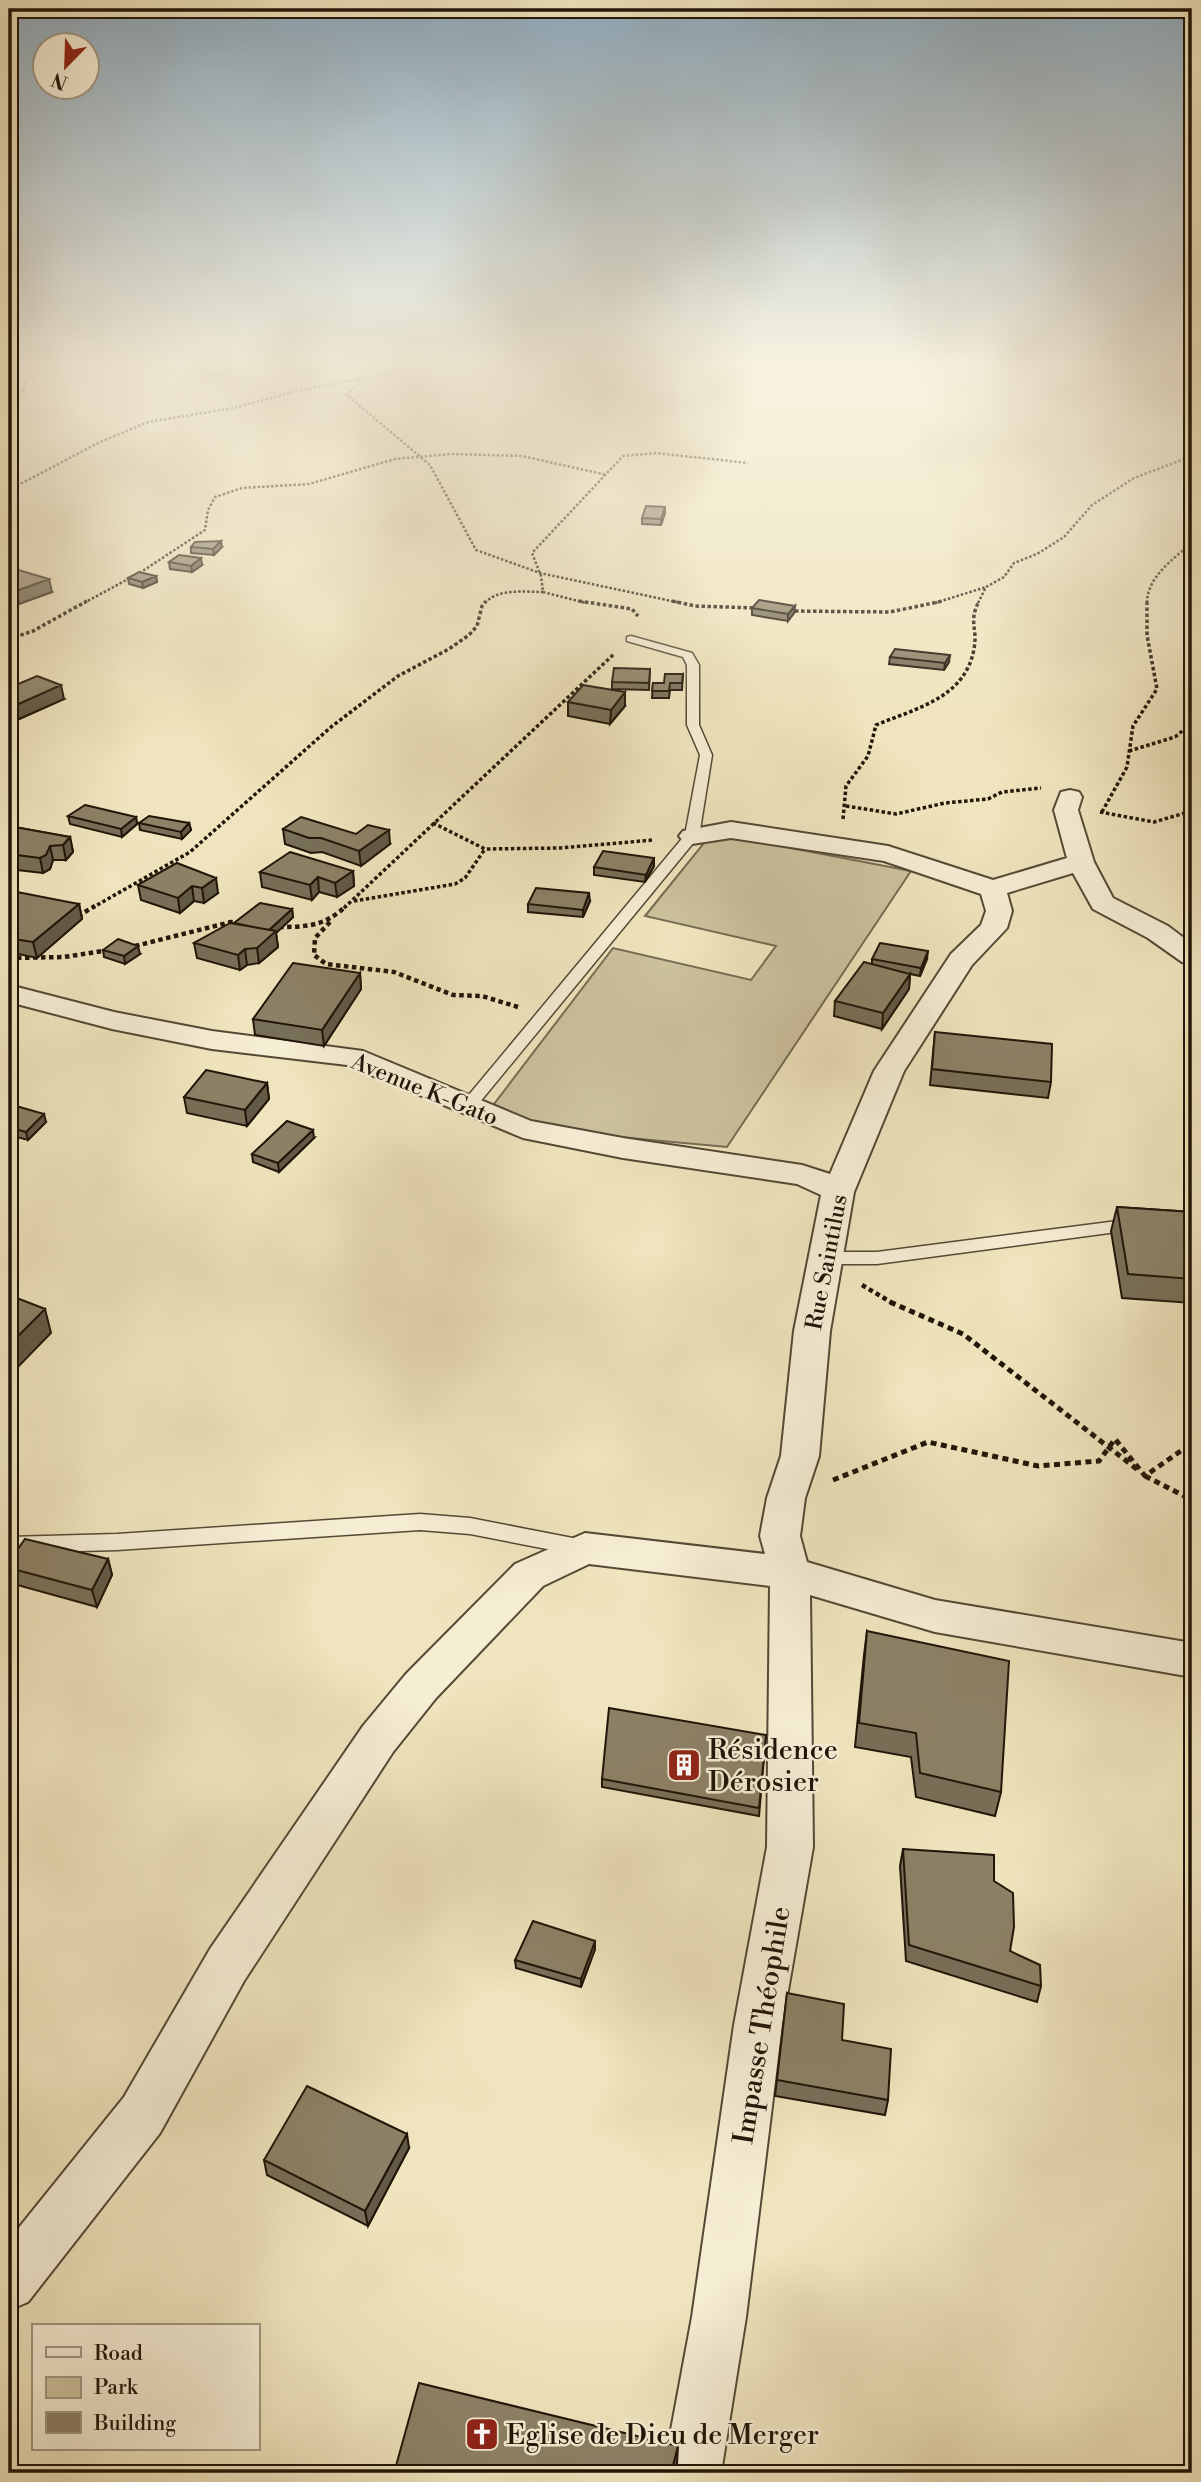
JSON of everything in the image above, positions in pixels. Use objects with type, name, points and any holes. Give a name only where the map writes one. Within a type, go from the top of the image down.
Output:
[{"type":"street","points":[[1070,797],[1066,810],[1081,862],[1102,903],[1158,932],[1192,956]]},
{"type":"street","points":[[692,836],[731,830],[888,854],[993,889],[1081,862]]},
{"type":"street","name":"Rue Saintilus","points":[[790,1573],[780,1536],[786,1498],[800,1456],[812,1331],[838,1192],[889,1071],[961,960],[994,928],[999,911],[993,889]]},
{"type":"street","name":"Avenue K-Gato","points":[[9,993],[112,1020],[212,1040],[354,1057],[523,1129],[623,1148],[802,1175],[825,1183],[838,1192]]},
{"type":"street","points":[[9,2283],[142,2115],[227,1965],[378,1738],[421,1686],[530,1575],[585,1548],[790,1573],[935,1616],[1192,1660]]},
{"type":"street","name":"Impasse Théophile","points":[[692,2473],[719,2317],[758,2025],[790,1847],[790,1573]]},
{"type":"lane","points":[[469,1105],[541,1014],[692,836],[706,755],[693,725],[693,665],[688,655],[631,639]]},
{"type":"lane","points":[[825,1258],[877,1258],[1153,1223]]},
{"type":"lane","points":[[9,1545],[117,1542],[420,1521],[470,1526],[585,1548]]},
{"type":"path","points":[[9,639],[33,631],[141,572],[181,543],[205,530],[208,510],[215,497],[242,488],[313,483]]},
{"type":"path","points":[[440,483],[476,550],[540,573],[695,606],[766,609]]},
{"type":"path","points":[[543,592],[540,573],[532,553],[547,534],[599,483]]},
{"type":"path","points":[[779,610],[890,612],[941,602],[986,587],[1004,577],[1014,563],[1037,554],[1064,537],[1092,505],[1126,483]]},
{"type":"path","points":[[1102,812],[1126,766],[1133,726],[1157,689],[1147,635],[1147,593],[1165,566],[1192,543]]},
{"type":"path","points":[[836,846],[846,806],[846,786],[867,756],[876,725],[940,699],[966,675],[971,665],[976,637],[972,616],[986,587]]},
{"type":"path","points":[[70,920],[190,852],[331,727],[398,676],[449,649],[469,635],[477,626],[482,606],[489,598],[504,593],[543,592],[589,604],[632,609],[638,615],[642,630],[582,681],[315,938],[314,955],[326,964],[394,972],[453,995],[482,996],[541,1014]]},
{"type":"path","points":[[1129,751],[1175,737],[1192,723]]},
{"type":"path","points":[[846,806],[896,814],[944,803],[988,799],[1002,792],[1041,788],[1070,797],[1087,810],[1140,821],[1160,821],[1174,813],[1192,811]]},
{"type":"path","points":[[433,823],[485,849],[560,848],[692,836]]},
{"type":"path","points":[[351,902],[455,884],[465,878],[485,849]]},
{"type":"path","points":[[268,926],[312,928],[333,918]]},
{"type":"path","points":[[130,947],[231,922],[243,923]]},
{"type":"path","points":[[9,951],[29,942]]},
{"type":"path","points":[[9,958],[64,957],[117,949]]},
{"type":"path","points":[[825,1258],[877,1296],[963,1334],[1145,1476],[1192,1500]]},
{"type":"path","points":[[786,1498],[928,1442],[1038,1466],[1099,1461],[1115,1439],[1145,1476]]},
{"type":"path","points":[[1145,1476],[1192,1443]]},
{"type":"green space","points":[[712,833],[911,871],[727,1147],[553,1131],[491,1108],[613,948],[751,980],[776,946],[645,916]]},
{"type":"building","points":[[646,506],[665,507],[661,519],[642,518]]},
{"type":"building","points":[[221,541],[213,549],[191,547],[195,542]]},
{"type":"building","points":[[179,555],[201,558],[191,566],[169,562]]},
{"type":"building","points":[[15,569],[49,579],[16,591],[9,589],[9,572]]},
{"type":"building","points":[[139,572],[156,576],[142,582],[128,578]]},
{"type":"building","points":[[759,600],[795,606],[788,614],[752,608]]},
{"type":"building","points":[[895,649],[950,655],[945,663],[890,657]]},
{"type":"building","points":[[614,668],[650,669],[649,683],[612,682]]},
{"type":"building","points":[[665,674],[683,674],[682,683],[670,683],[669,691],[652,691],[653,683],[664,683]]},
{"type":"building","points":[[37,676],[61,685],[14,706],[9,704],[9,688]]},
{"type":"building","points":[[583,685],[625,692],[611,710],[568,702]]},
{"type":"building","points":[[85,805],[136,817],[121,829],[68,816]]},
{"type":"building","points":[[149,816],[189,823],[181,832],[139,823]]},
{"type":"building","points":[[301,817],[356,834],[368,825],[389,830],[359,851],[283,829]]},
{"type":"building","points":[[9,826],[70,837],[63,845],[50,846],[46,855],[40,858],[9,854]]},
{"type":"building","points":[[603,851],[654,858],[646,875],[594,867]]},
{"type":"building","points":[[290,852],[353,871],[335,883],[318,877],[310,885],[260,872]]},
{"type":"building","points":[[177,863],[216,878],[202,888],[192,886],[178,898],[138,885]]},
{"type":"building","points":[[536,888],[589,893],[583,910],[528,904]]},
{"type":"building","points":[[17,892],[79,904],[33,942],[14,939],[18,934],[9,933],[9,899]]},
{"type":"building","points":[[260,903],[292,909],[269,930],[234,923]]},
{"type":"building","points":[[230,923],[276,931],[257,948],[245,949],[238,955],[194,943]]},
{"type":"building","points":[[118,939],[138,946],[124,956],[103,950]]},
{"type":"building","points":[[880,943],[928,951],[921,968],[872,959]]},
{"type":"building","points":[[864,962],[910,974],[883,1013],[835,1001]]},
{"type":"building","points":[[293,963],[360,973],[322,1030],[253,1019]]},
{"type":"building","points":[[935,1032],[1052,1044],[1051,1082],[932,1069]]},
{"type":"building","points":[[206,1070],[267,1083],[245,1110],[184,1097]]},
{"type":"building","points":[[9,1104],[44,1114],[26,1132],[9,1127]]},
{"type":"building","points":[[287,1121],[313,1130],[278,1163],[252,1154]]},
{"type":"building","points":[[1117,1207],[1192,1212],[1192,1279],[1128,1274]]},
{"type":"building","points":[[9,1295],[45,1309],[9,1345]]},
{"type":"building","points":[[25,1539],[108,1559],[92,1590],[9,1568],[9,1562]]},
{"type":"building","points":[[867,1631],[1009,1661],[1001,1792],[920,1773],[916,1733],[859,1723]]},
{"type":"building","name":"Résidence Dérosier","points":[[609,1708],[766,1735],[759,1808],[602,1779]]},
{"type":"building","points":[[903,1849],[994,1855],[994,1881],[1013,1893],[1014,1927],[1010,1951],[1040,1965],[1041,1986],[909,1945]]},
{"type":"building","points":[[533,1921],[595,1941],[581,1979],[515,1960]]},
{"type":"building","points":[[787,1993],[844,2004],[842,2040],[891,2049],[888,2100],[777,2080]]},
{"type":"building","points":[[307,2086],[407,2134],[365,2211],[264,2160]]},
{"type":"building","name":"Eglise de Dieu de Merger","points":[[419,2383],[678,2446],[671,2473],[394,2473]]},
{"type":"place","name":"Résidence Dérosier","points":[[684,1765]]},
{"type":"place","name":"Eglise de Dieu de Merger","points":[[482,2434]]}]
